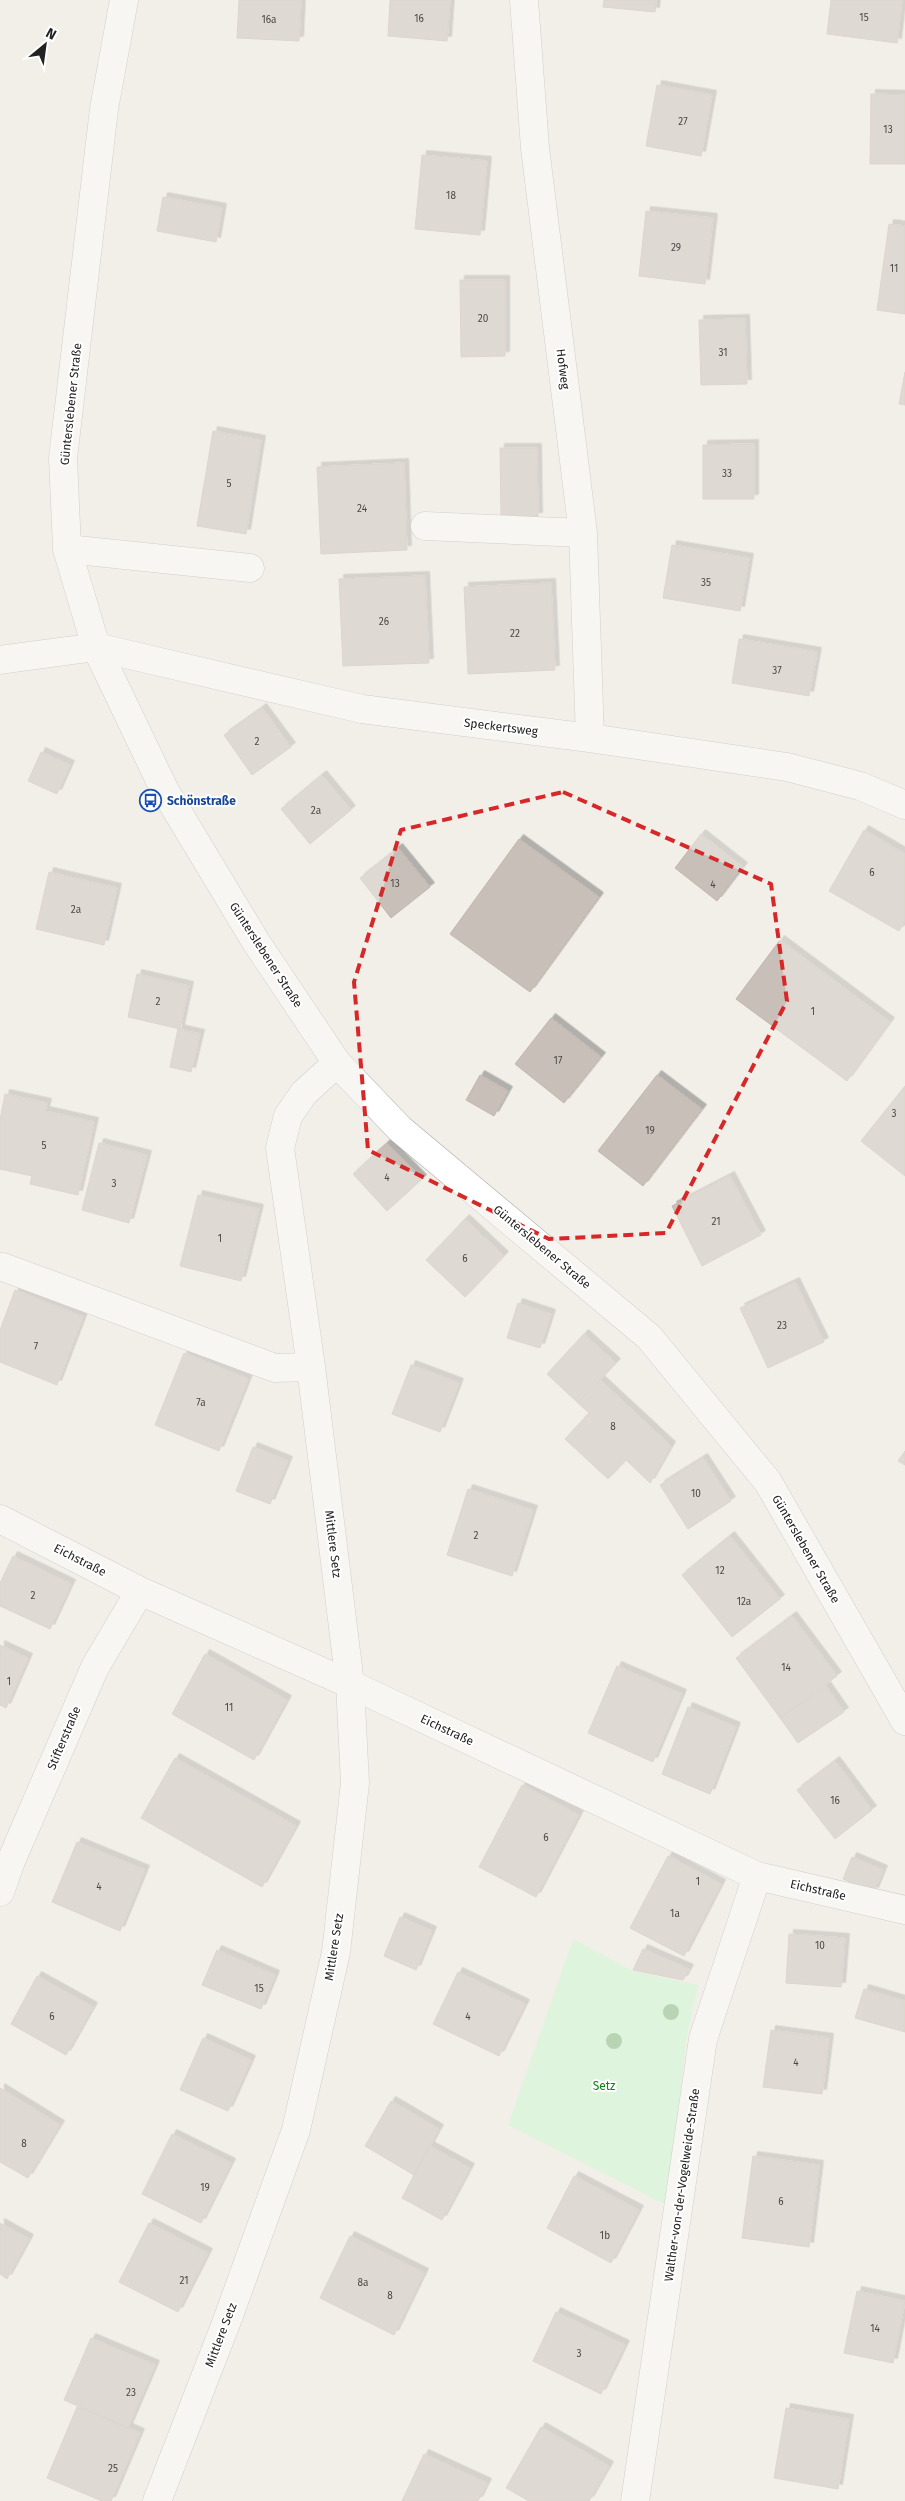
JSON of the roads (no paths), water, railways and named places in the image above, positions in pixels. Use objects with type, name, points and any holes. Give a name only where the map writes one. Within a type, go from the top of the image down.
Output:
[{"type":"street","name":"Günterslebener Straße","points":[[124,0],[104,109],[63,458],[67,549],[96,647],[165,791],[256,942],[337,1063],[400,1128],[649,1337],[768,1482],[903,1714]]},
{"type":"street","name":"Hofweg","points":[[524,0],[536,148],[583,533],[590,738]]},
{"type":"street","points":[[425,526],[583,533]]},
{"type":"street","points":[[67,549],[250,568]]},
{"type":"street","points":[[0,660],[96,647]]},
{"type":"street","name":"Speckertsweg","points":[[96,647],[362,709],[590,738],[787,767],[860,786],[905,805]]},
{"type":"street","name":"Mittlere Setz","points":[[157,2501],[228,2318],[296,2130],[336,1952],[355,1783],[350,1684],[311,1367],[280,1148],[288,1116],[304,1092],[337,1063]]},
{"type":"street","points":[[3,1267],[275,1368],[311,1367]]},
{"type":"street","name":"Eichstraße","points":[[0,1519],[140,1591],[350,1684],[757,1876],[905,1910]]},
{"type":"street","name":"Stifterstraße","points":[[0,1892],[11,1861],[94,1667],[140,1591]]},
{"type":"street","name":"Walther-von-der-Vogelweide-Straße","points":[[635,2501],[703,2039],[757,1876]]},
{"type":"place","name":"Schönstraße","points":[[151,801]]},
{"type":"park label","name":"Setz","points":[[604,2086]]}]
